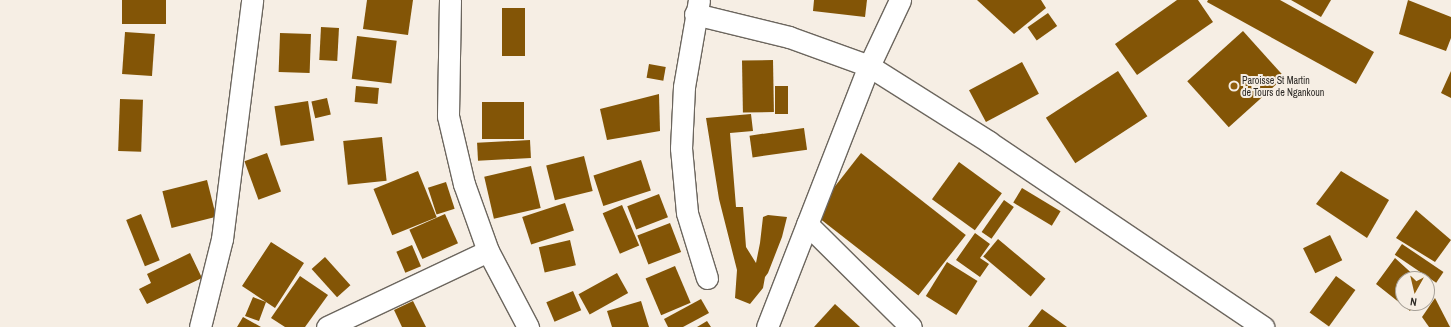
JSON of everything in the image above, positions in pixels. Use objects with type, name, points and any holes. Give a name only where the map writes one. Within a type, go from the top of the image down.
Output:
[{"type":"street","points":[[200,327],[222,239],[252,0]]},
{"type":"street","points":[[450,0],[448,116],[464,184],[488,251],[528,327]]},
{"type":"street","points":[[767,327],[869,66],[900,0]]},
{"type":"street","points":[[707,278],[687,213],[681,148],[684,87],[697,7],[789,37],[869,66],[989,142],[1263,327]]},
{"type":"street","points":[[807,224],[911,327]]},
{"type":"street","points":[[327,327],[488,251]]},
{"type":"building","points":[[122,0],[166,0],[166,24],[122,24]]},
{"type":"building","points":[[367,0],[413,0],[408,35],[363,29]]},
{"type":"building","points":[[814,0],[867,0],[865,17],[813,11]]},
{"type":"building","points":[[977,0],[1041,0],[1046,8],[1014,34]]},
{"type":"building","points":[[1177,0],[1198,0],[1213,22],[1137,75],[1115,44]]},
{"type":"building","points":[[1208,0],[1280,0],[1374,52],[1356,84],[1207,2]]},
{"type":"building","points":[[1291,0],[1331,0],[1321,17]]},
{"type":"building","points":[[1408,0],[1451,17],[1451,38],[1446,51],[1399,34]]},
{"type":"building","points":[[502,8],[525,8],[525,56],[502,56]]},
{"type":"building","points":[[1048,13],[1057,26],[1037,40],[1028,27]]},
{"type":"building","points":[[321,27],[339,28],[337,61],[319,60]]},
{"type":"building","points":[[1243,31],[1284,77],[1229,127],[1187,81]]},
{"type":"building","points":[[125,32],[155,34],[152,76],[122,74]]},
{"type":"building","points":[[280,33],[311,34],[310,73],[279,72]]},
{"type":"building","points":[[357,36],[397,41],[391,84],[352,79]]},
{"type":"building","points":[[773,60],[774,112],[743,113],[742,61]]},
{"type":"building","points":[[1022,62],[1039,94],[986,122],[969,90]]},
{"type":"building","points":[[649,64],[666,67],[663,81],[647,78]]},
{"type":"building","points":[[1118,71],[1147,116],[1075,163],[1046,118]]},
{"type":"building","points":[[1451,71],[1451,98],[1441,93]]},
{"type":"building","points":[[356,86],[379,88],[378,104],[355,102]]},
{"type":"building","points":[[775,86],[788,86],[788,114],[775,114]]},
{"type":"building","points":[[659,94],[660,131],[607,140],[600,109]]},
{"type":"building","points":[[327,98],[331,115],[315,118],[311,102]]},
{"type":"building","points":[[120,99],[143,100],[141,152],[118,151]]},
{"type":"building","points":[[308,101],[314,141],[281,146],[274,106]]},
{"type":"building","points":[[482,102],[524,102],[524,139],[482,139]]},
{"type":"building","points":[[751,114],[753,131],[730,133],[736,207],[743,207],[746,247],[756,263],[763,217],[768,215],[787,217],[782,237],[765,277],[763,288],[750,304],[735,298],[737,270],[719,199],[706,118]]},
{"type":"building","points":[[804,128],[807,150],[753,157],[750,136]]},
{"type":"building","points":[[382,137],[387,181],[348,185],[343,141]]},
{"type":"building","points":[[530,140],[531,158],[478,161],[477,143]]},
{"type":"building","points":[[267,153],[281,192],[258,200],[244,161]]},
{"type":"building","points":[[861,153],[966,235],[918,296],[814,214]]},
{"type":"building","points":[[584,156],[593,191],[555,200],[546,165]]},
{"type":"building","points":[[641,160],[651,190],[603,206],[593,175]]},
{"type":"building","points":[[959,162],[1002,193],[975,230],[932,199]]},
{"type":"building","points":[[531,166],[541,208],[494,219],[484,177]]},
{"type":"building","points":[[418,171],[437,217],[392,235],[373,189]]},
{"type":"building","points":[[1341,171],[1389,200],[1367,238],[1316,204]]},
{"type":"building","points":[[207,180],[216,217],[172,228],[162,191]]},
{"type":"building","points":[[446,182],[455,209],[437,215],[428,188]]},
{"type":"building","points":[[1022,188],[1061,211],[1052,226],[1013,203]]},
{"type":"building","points":[[659,194],[668,217],[636,230],[627,206]]},
{"type":"building","points":[[1004,200],[1014,207],[991,239],[982,232]]},
{"type":"building","points":[[565,203],[574,231],[531,244],[522,217]]},
{"type":"building","points":[[622,205],[639,246],[620,254],[603,213]]},
{"type":"building","points":[[1416,210],[1451,240],[1435,262],[1396,238]]},
{"type":"building","points":[[141,214],[160,260],[145,266],[126,220]]},
{"type":"building","points":[[445,214],[458,243],[422,259],[409,230]]},
{"type":"building","points":[[670,223],[681,252],[648,264],[637,236]]},
{"type":"building","points":[[975,233],[990,244],[980,258],[989,264],[980,277],[956,260]]},
{"type":"building","points":[[1330,235],[1342,260],[1315,273],[1303,248]]},
{"type":"building","points":[[998,239],[1045,279],[1031,296],[983,257]]},
{"type":"building","points":[[570,240],[576,265],[545,273],[539,247]]},
{"type":"building","points":[[271,242],[304,263],[275,308],[242,286]]},
{"type":"building","points":[[1402,244],[1443,272],[1436,283],[1435,271],[1419,271],[1395,255]]},
{"type":"building","points":[[412,245],[421,266],[405,273],[396,252]]},
{"type":"building","points":[[190,253],[202,278],[147,304],[139,289],[151,283],[147,274]]},
{"type":"building","points":[[325,257],[350,285],[337,297],[312,269]]},
{"type":"building","points":[[1395,258],[1409,271],[1395,271],[1395,299],[1376,284]]},
{"type":"building","points":[[947,262],[978,281],[956,315],[926,296]]},
{"type":"building","points":[[675,266],[691,303],[661,315],[646,279]]},
{"type":"building","points":[[617,273],[628,293],[590,314],[579,294]]},
{"type":"building","points":[[300,276],[328,295],[305,327],[285,327],[271,318]]},
{"type":"building","points":[[1336,276],[1355,290],[1329,327],[1310,312]]},
{"type":"building","points":[[573,291],[581,310],[555,322],[546,302]]},
{"type":"building","points":[[253,297],[266,302],[259,321],[245,316]]},
{"type":"building","points":[[1435,298],[1450,327],[1429,327],[1422,317],[1426,311],[1435,311]]},
{"type":"building","points":[[701,299],[709,313],[683,327],[668,327],[664,319]]},
{"type":"building","points":[[413,301],[426,327],[402,327],[394,310]]},
{"type":"building","points":[[641,301],[649,327],[612,327],[607,311]]},
{"type":"building","points":[[835,304],[860,327],[814,327]]},
{"type":"building","points":[[1042,309],[1067,327],[1028,327]]},
{"type":"building","points":[[243,317],[261,327],[237,327]]},
{"type":"building","points":[[707,321],[711,327],[697,327]]},
{"type":"place","name":"Paroisse St Martin de Tours de Ngankoun","points":[[1234,86]]}]
